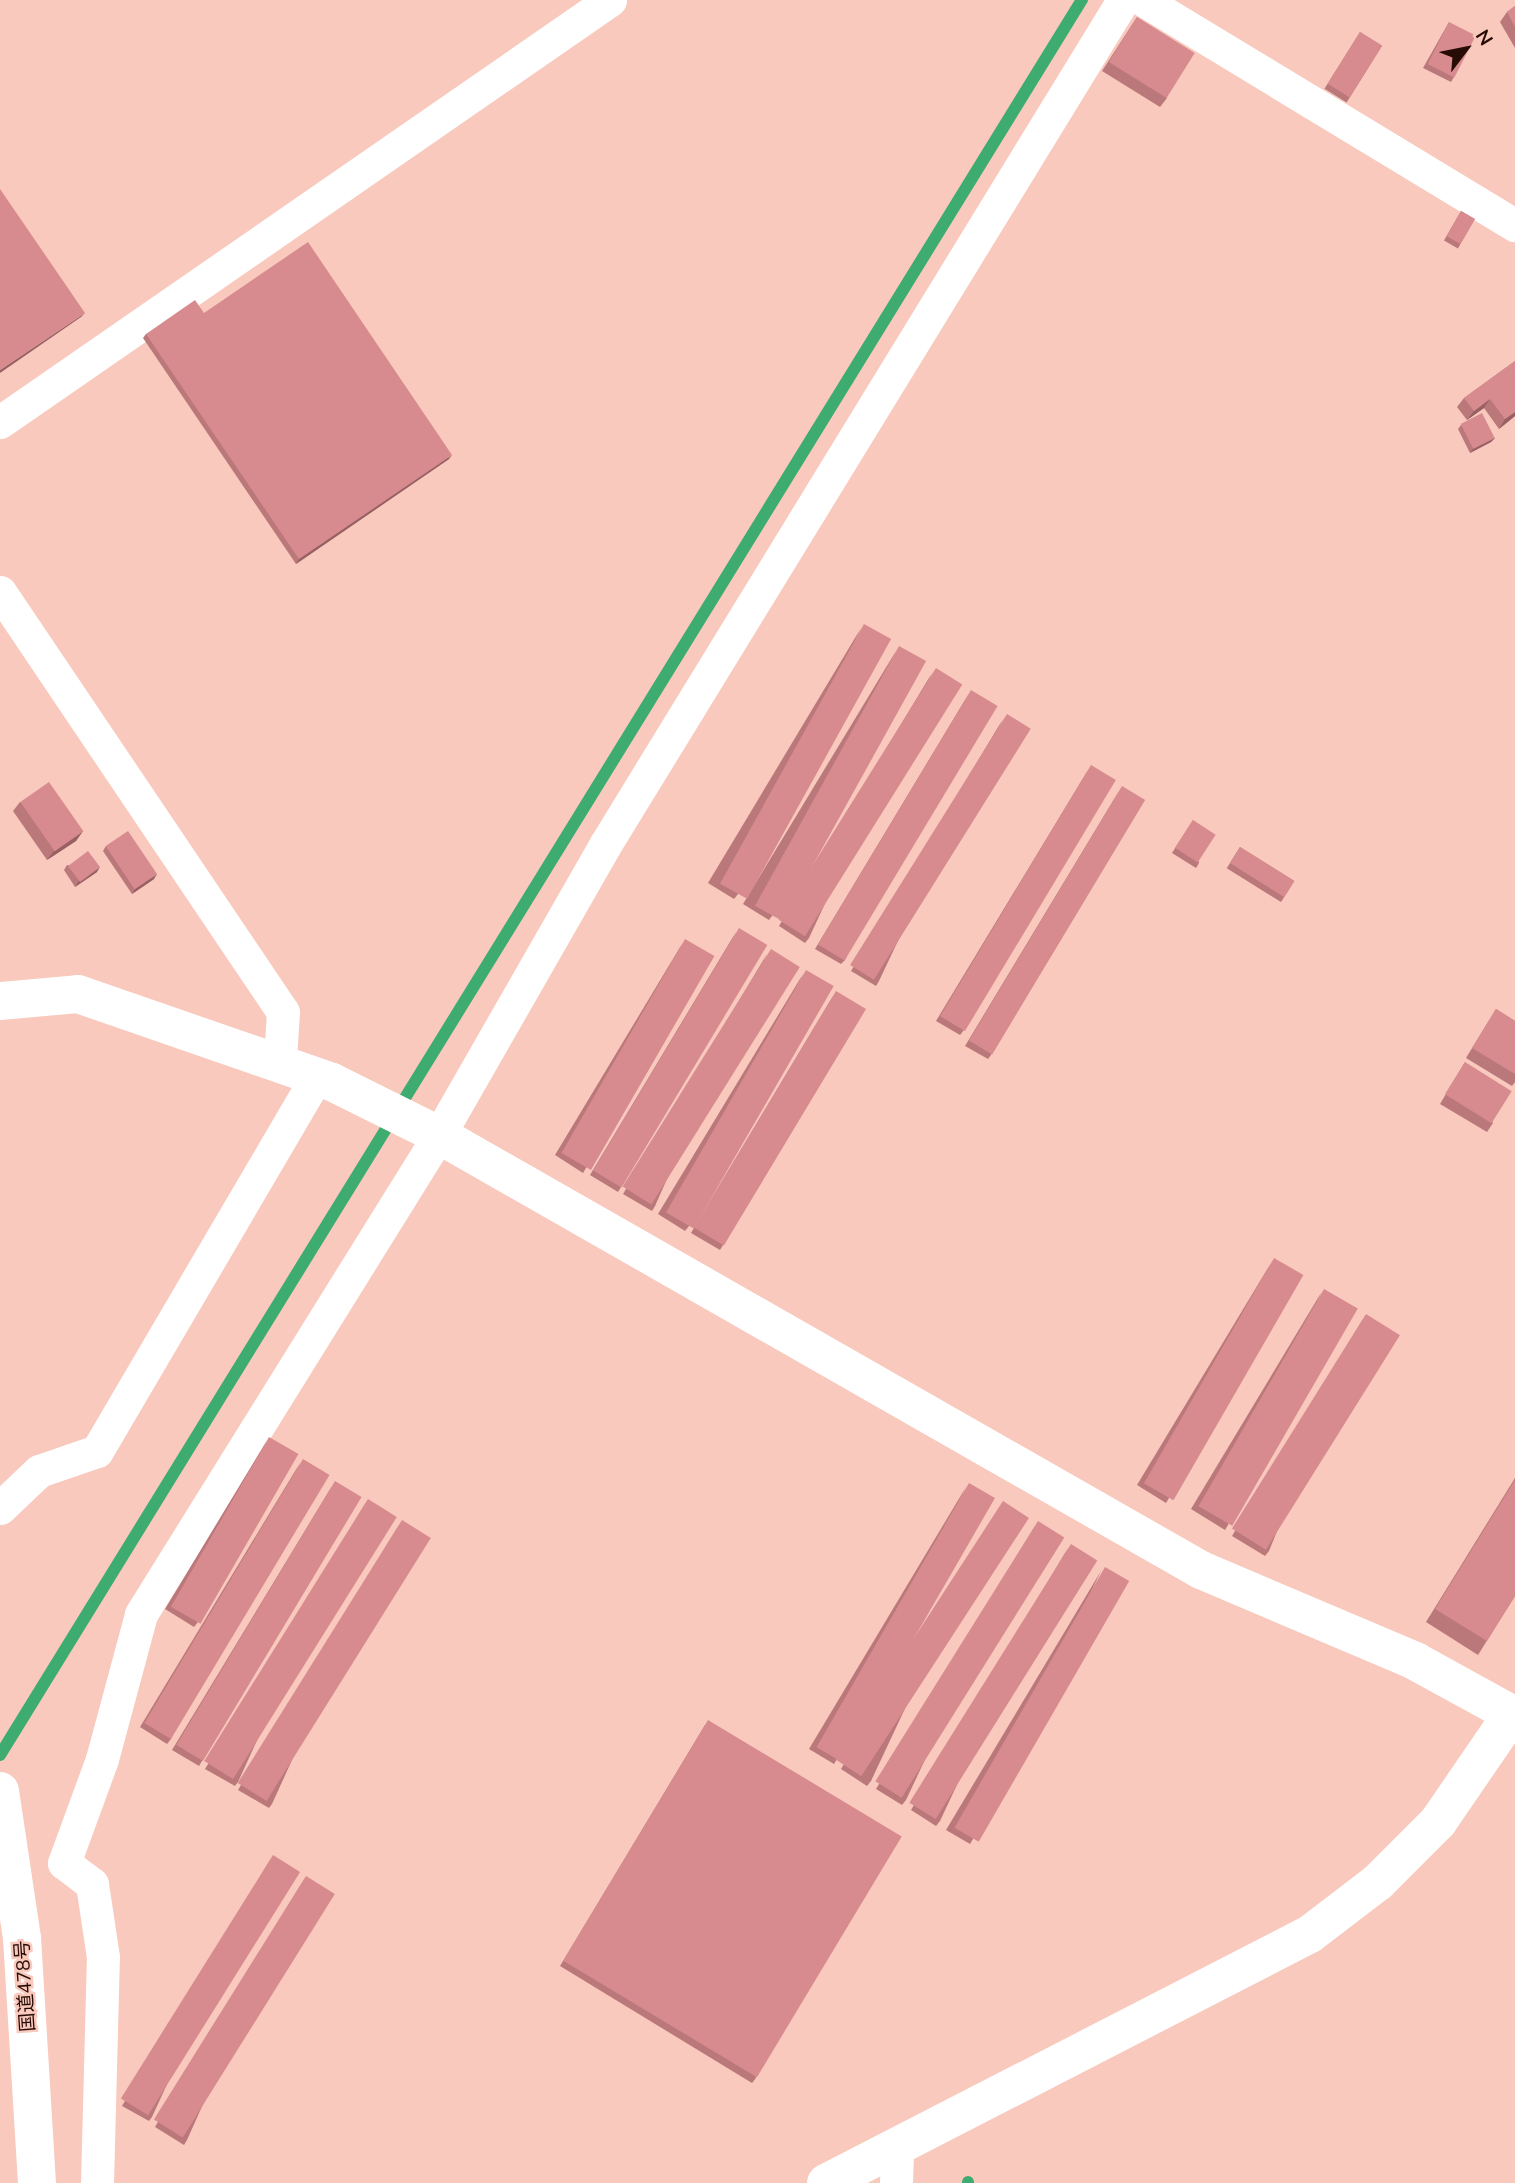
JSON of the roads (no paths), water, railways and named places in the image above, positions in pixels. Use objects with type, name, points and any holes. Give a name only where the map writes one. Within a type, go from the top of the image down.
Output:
[{"type":"main road","points":[[0,1001],[78,994],[280,1059],[325,1078],[439,1135],[1201,1570],[1415,1661],[1513,1715],[1438,1822],[1378,1882],[1310,1934],[897,2166],[826,2183]]},
{"type":"main road","name":"国道478号","points":[[0,1791],[22,1938],[37,2183]]},
{"type":"street","points":[[0,422],[610,0]]},
{"type":"street","points":[[97,2183],[103,1957],[92,1884],[64,1863],[102,1759],[141,1614],[439,1135],[605,845],[1123,0]]},
{"type":"street","points":[[1143,0],[1515,225]]},
{"type":"street","points":[[0,592],[283,1012],[280,1059]]},
{"type":"street","points":[[0,1508],[39,1471],[97,1451],[325,1078]]},
{"type":"waterway","points":[[0,1755],[1082,0]]}]
